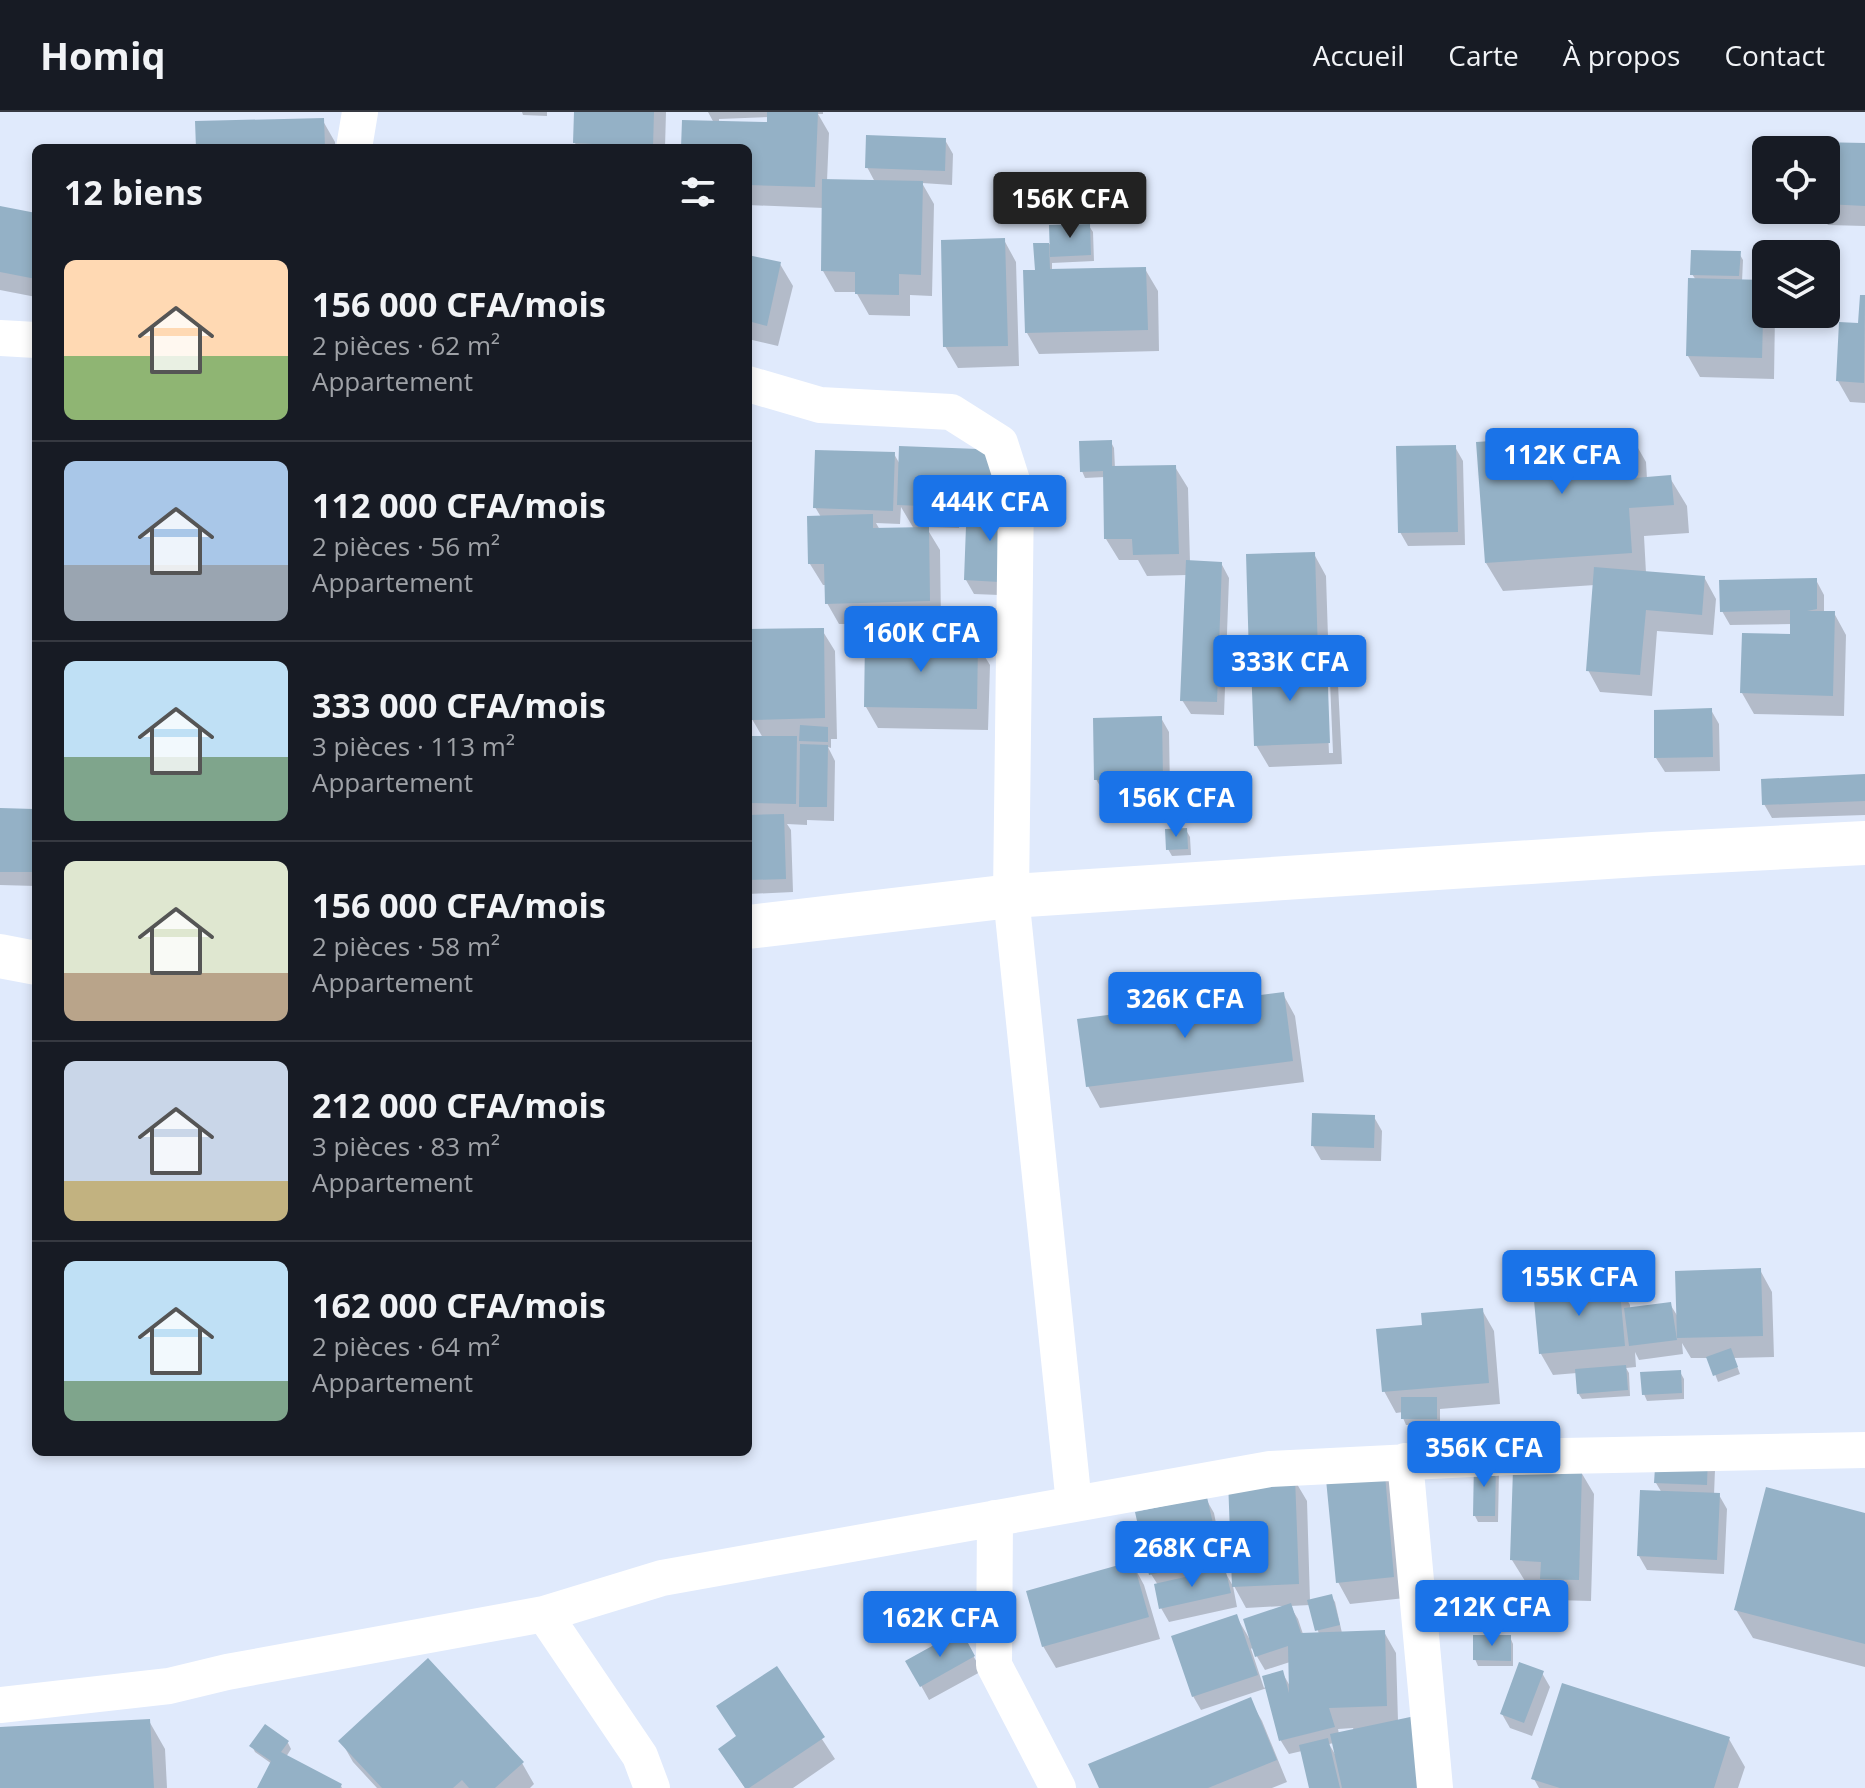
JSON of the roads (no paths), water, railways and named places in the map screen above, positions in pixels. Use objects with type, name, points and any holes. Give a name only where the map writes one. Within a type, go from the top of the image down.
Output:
[{"type":"street","points":[[355,144],[360,112]]},
{"type":"street","points":[[0,338],[32,340]]},
{"type":"street","points":[[752,385],[820,405],[951,412],[1000,443],[1016,493],[1011,896],[1074,1504]]},
{"type":"street","points":[[752,927],[1011,896],[1865,843]]},
{"type":"street","points":[[0,956],[32,962]]},
{"type":"street","points":[[0,1705],[169,1686],[227,1672],[544,1614],[662,1578],[1270,1469],[1405,1461],[1865,1450]]},
{"type":"street","points":[[1405,1461],[1435,1788]]},
{"type":"street","points":[[995,1518],[994,1665],[1058,1788]]},
{"type":"street","points":[[544,1614],[640,1756],[652,1788]]}]
